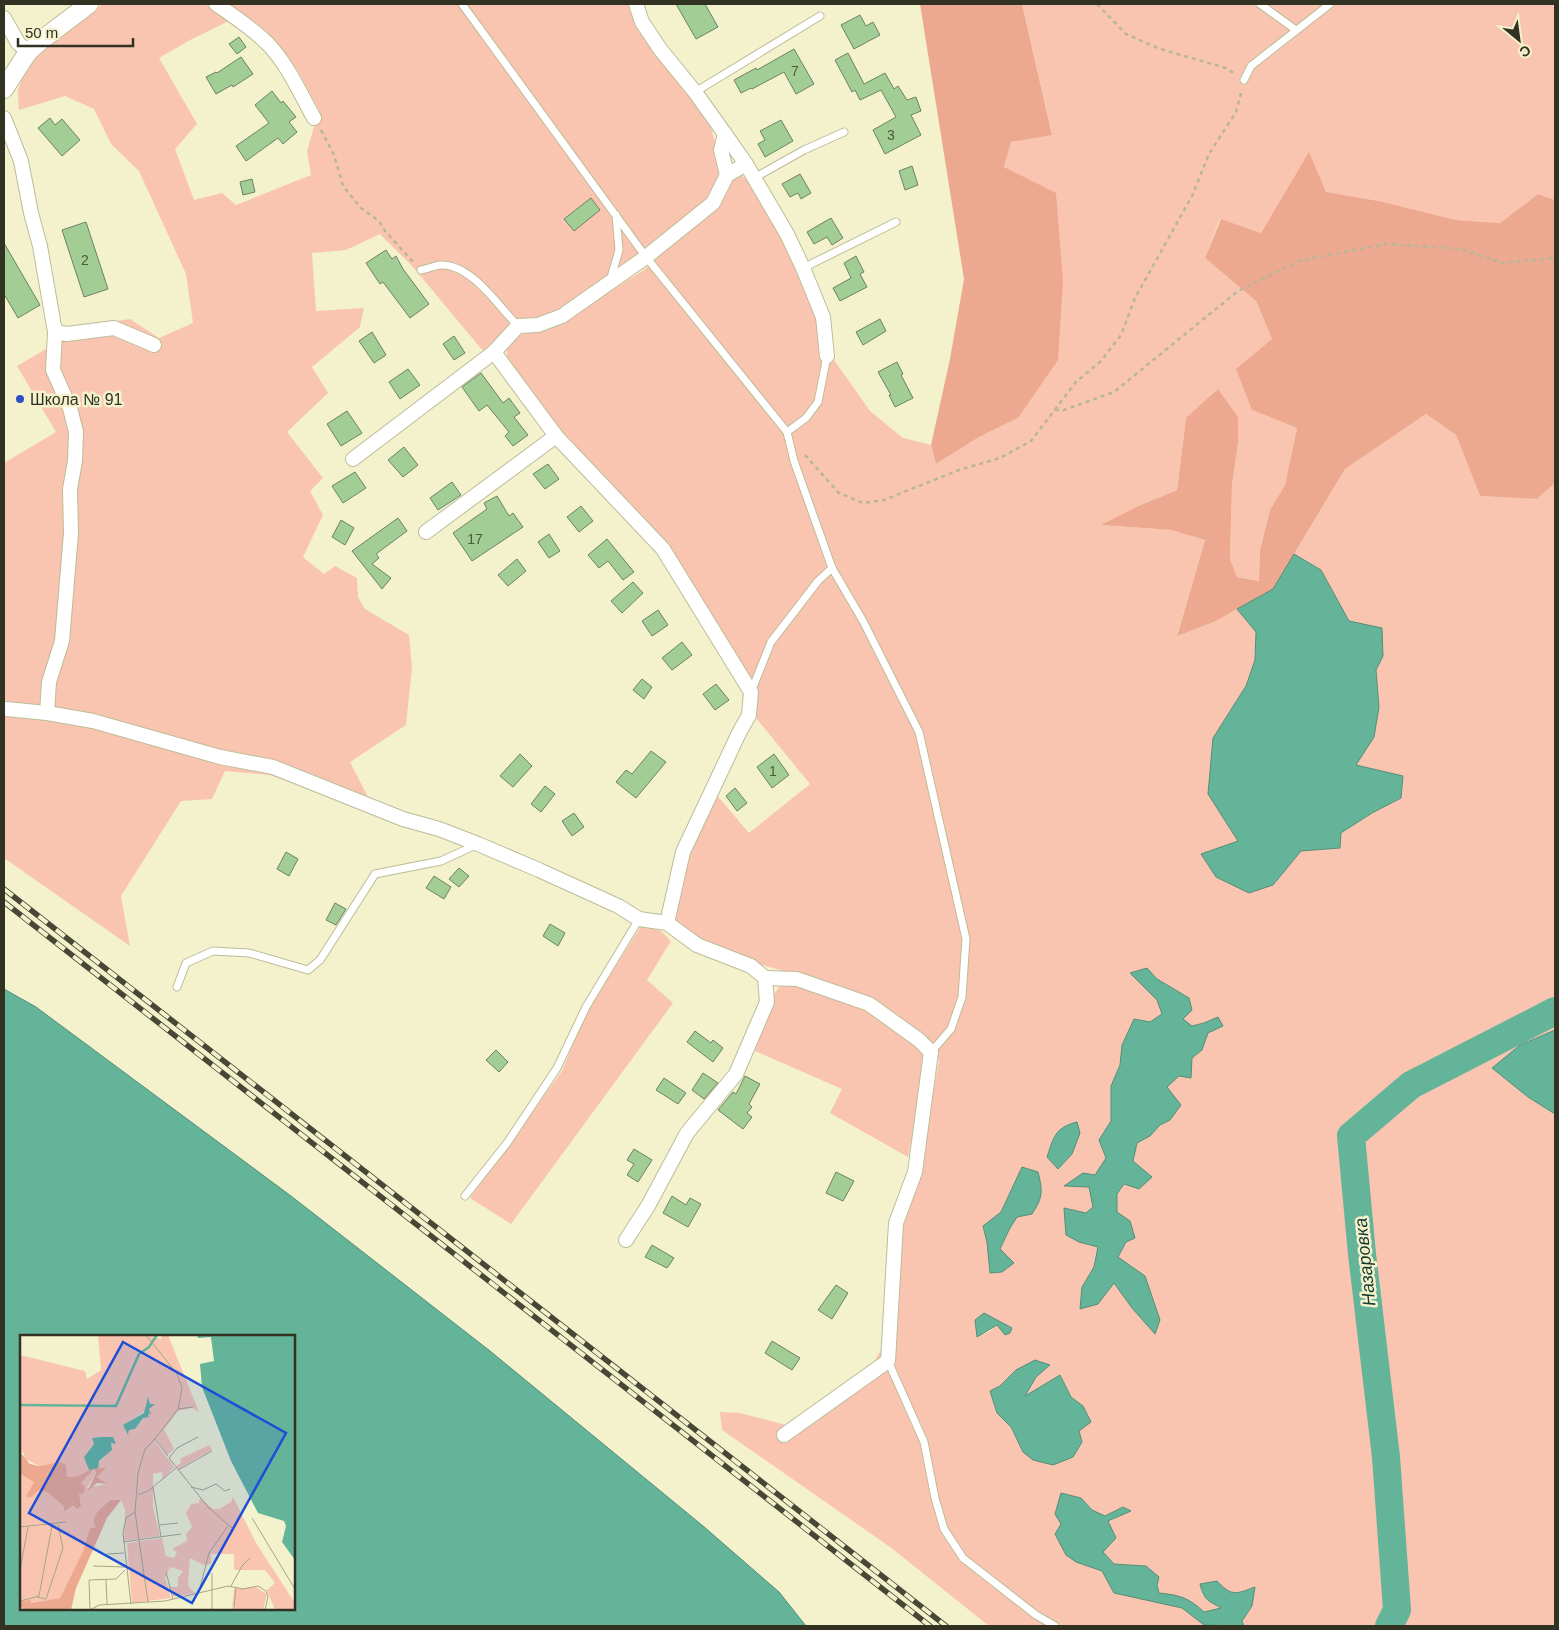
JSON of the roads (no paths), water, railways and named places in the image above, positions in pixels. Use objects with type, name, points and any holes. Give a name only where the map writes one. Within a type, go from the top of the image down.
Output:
[{"type":"street","points":[[4,89],[28,52],[42,39],[89,4]]},
{"type":"street","points":[[216,4],[237,18],[269,45],[289,73],[314,118]]},
{"type":"street","points":[[636,4],[642,22],[746,164],[788,234],[804,268],[822,317],[827,356]]},
{"type":"street","points":[[4,18],[18,43],[28,52]]},
{"type":"street","points":[[4,118],[22,161],[31,213],[40,246],[55,332],[53,370],[70,408],[76,432],[75,461],[70,488],[71,533],[62,641],[49,682],[47,713]]},
{"type":"street","points":[[725,134],[722,150],[727,175]]},
{"type":"street","points":[[353,459],[494,352],[518,326],[538,325],[562,316],[646,257],[713,203],[727,175],[746,164]]},
{"type":"street","points":[[55,332],[67,334],[114,328],[154,345]]},
{"type":"street","points":[[494,352],[556,436],[663,549],[751,692],[749,715],[683,852],[667,923]]},
{"type":"street","points":[[426,532],[556,436]]},
{"type":"street","points":[[6,709],[47,713],[94,721],[220,757],[273,767],[403,819],[439,829],[478,844],[618,906],[639,919],[667,923],[697,945],[751,966],[765,978],[797,979],[869,1004],[919,1040],[932,1052],[915,1172],[896,1223],[888,1361],[784,1435]]},
{"type":"street","points":[[626,1240],[648,1206],[687,1133],[736,1074],[767,1002],[765,978]]},
{"type":"lane","points":[[462,4],[646,257],[787,432],[794,461],[832,568],[863,621],[919,732],[966,938],[962,997],[952,1029],[932,1052]]},
{"type":"lane","points":[[1260,4],[1296,30]]},
{"type":"lane","points":[[1244,80],[1251,66],[1330,4]]},
{"type":"lane","points":[[695,92],[820,16]]},
{"type":"lane","points":[[754,178],[804,150],[844,132]]},
{"type":"lane","points":[[610,282],[619,250],[616,215]]},
{"type":"lane","points":[[804,268],[896,222]]},
{"type":"lane","points":[[421,270],[441,265],[459,269],[482,286],[518,326]]},
{"type":"lane","points":[[787,432],[806,418],[818,402],[827,356]]},
{"type":"lane","points":[[751,692],[772,642],[818,581],[832,568]]},
{"type":"lane","points":[[177,986],[186,964],[213,951],[249,952],[308,970],[320,960],[375,874],[441,861],[478,844]]},
{"type":"lane","points":[[465,1196],[507,1142],[557,1068],[586,1007],[639,919]]},
{"type":"lane","points":[[888,1361],[924,1442],[935,1498],[944,1529],[963,1558],[1036,1615],[1055,1626]]},
{"type":"waterway","name":"Назаровка","points":[[1389,1626],[1397,1610],[1386,1457],[1362,1254],[1351,1136],[1411,1085],[1555,1011]]},
{"type":"railway","points":[[4,889],[946,1626]]},
{"type":"railway","points":[[4,902],[930,1626]]},
{"type":"place","name":"Школа № 91","points":[[20,399]]}]
